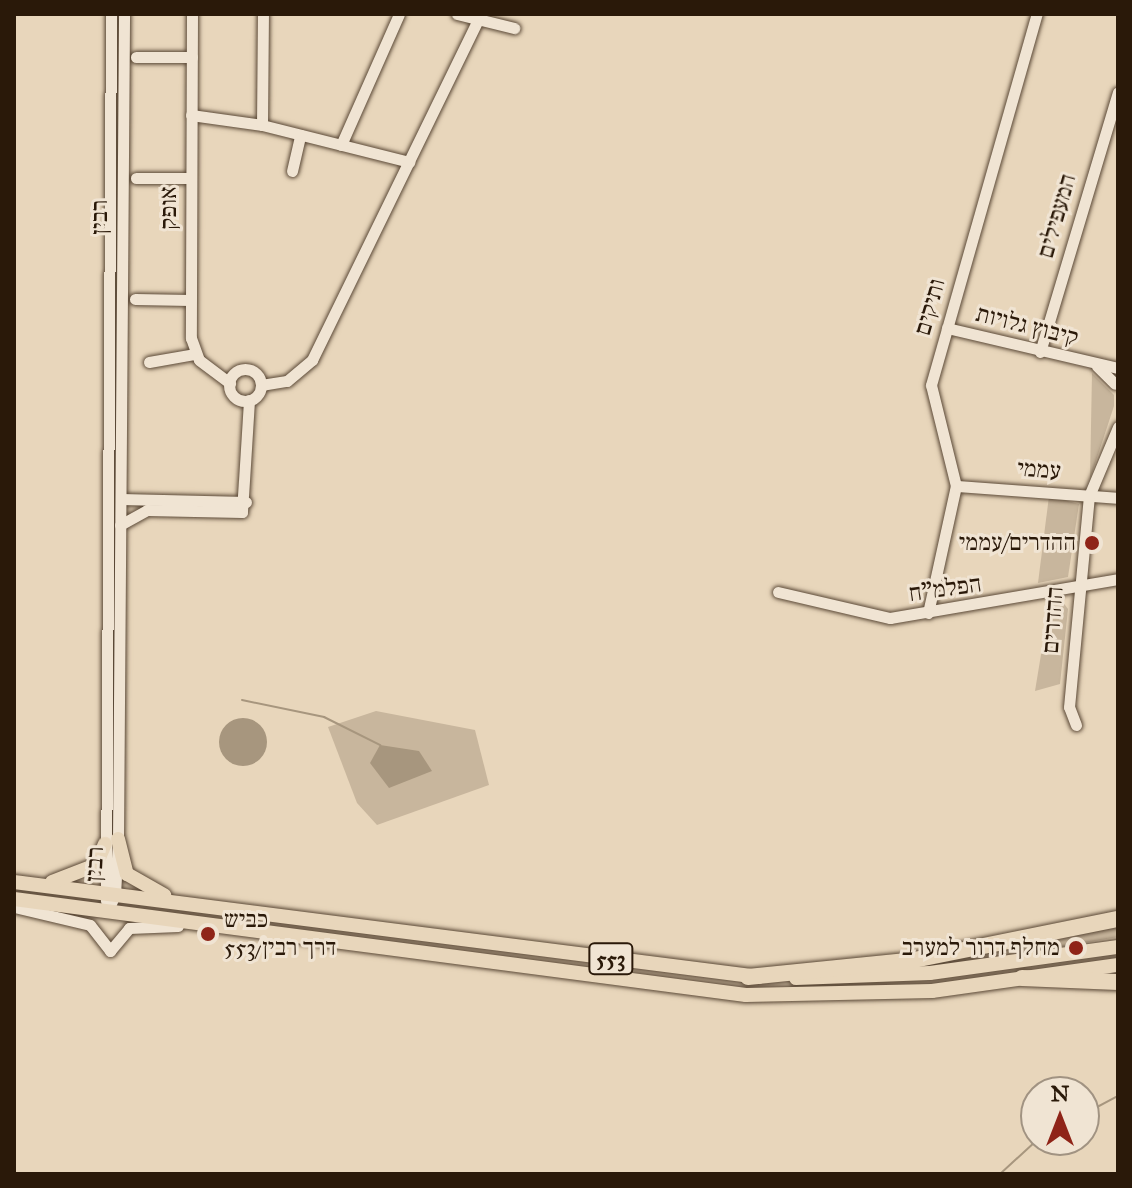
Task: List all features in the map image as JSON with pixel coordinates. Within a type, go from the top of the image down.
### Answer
[{"type":"highway","points":[[748,977],[914,960],[1118,919]]},
{"type":"highway","points":[[1022,978],[1118,982]]},
{"type":"main road","points":[[37,884],[80,875],[101,860],[112,842]]},
{"type":"main road","points":[[112,842],[132,879],[186,903]]},
{"type":"main road","name":"553","points":[[14,882],[748,977],[894,976],[1118,947]]},
{"type":"main road","name":"553","points":[[14,899],[216,928],[746,995],[895,994],[1118,965]]},
{"type":"street","name":"רבין","points":[[111,14],[112,842]]},
{"type":"street","name":"רבין","points":[[107,912],[112,842],[121,499],[124,14]]},
{"type":"street","name":"אופק","points":[[192,14],[190,300],[195,354]]},
{"type":"street","points":[[262,125],[263,14]]},
{"type":"street","points":[[341,145],[399,14]]},
{"type":"street","points":[[457,14],[480,17],[514,28]]},
{"type":"street","name":"ותיקים","points":[[928,613],[956,486],[930,396],[1037,14]]},
{"type":"street","points":[[244,400],[261,385],[287,381],[312,360],[480,17]]},
{"type":"street","points":[[136,57],[192,57]]},
{"type":"street","name":"המעפילים","points":[[1040,352],[1118,92]]},
{"type":"street","points":[[191,115],[262,125],[409,162]]},
{"type":"street","points":[[292,171],[300,135]]},
{"type":"street","points":[[136,178],[191,178]]},
{"type":"street","points":[[135,299],[190,300]]},
{"type":"street","name":"קיבוץ גלויות","points":[[947,328],[1097,366],[1117,382]]},
{"type":"street","points":[[149,362],[195,354],[230,383],[244,400],[242,505]]},
{"type":"street","points":[[230,383],[245,369],[261,385]]},
{"type":"street","name":"ההדרים","points":[[1076,725],[1069,707],[1077,590],[1089,496],[1118,427]]},
{"type":"street","name":"עממי","points":[[956,486],[1118,498]]},
{"type":"street","points":[[121,499],[242,505]]},
{"type":"street","points":[[120,525],[147,510],[242,505]]},
{"type":"street","name":"הפלמ\"ח","points":[[778,592],[869,617],[928,613],[1077,590],[1118,579]]},
{"type":"street","points":[[14,907],[90,925],[110,951],[129,928],[216,928]]},
{"type":"shaded area","points":[[1092,373],[1114,395],[1114,406],[1090,479]]},
{"type":"shaded area","points":[[1049,496],[1079,504],[1068,577],[1038,583]]},
{"type":"shaded area","points":[[1059,597],[1068,609],[1060,684],[1035,691],[1050,600]]},
{"type":"shaded area","points":[[376,711],[475,730],[489,785],[377,825],[357,803],[328,727]]},
{"type":"shaded area","points":[[243,718],[260,725],[267,742],[260,759],[243,766],[226,759],[219,742],[226,725]]},
{"type":"shaded area","points":[[380,745],[419,751],[432,771],[389,788],[370,763]]},
{"type":"shaded area","points":[[1118,926],[1118,937],[950,966],[950,958]]},
{"type":"waterway","points":[[242,700],[324,717],[380,745]]},
{"type":"waterway","points":[[1100,1106],[1118,1096]]},
{"type":"waterway","points":[[1000,1174],[1020,1156]]},
{"type":"place","name":"ההדרים/עממי","points":[[1092,543]]},
{"type":"place","name":"כביש 553/דרך רבין","points":[[208,934]]},
{"type":"place","name":"מחלף דרור למערב","points":[[1076,948]]}]
